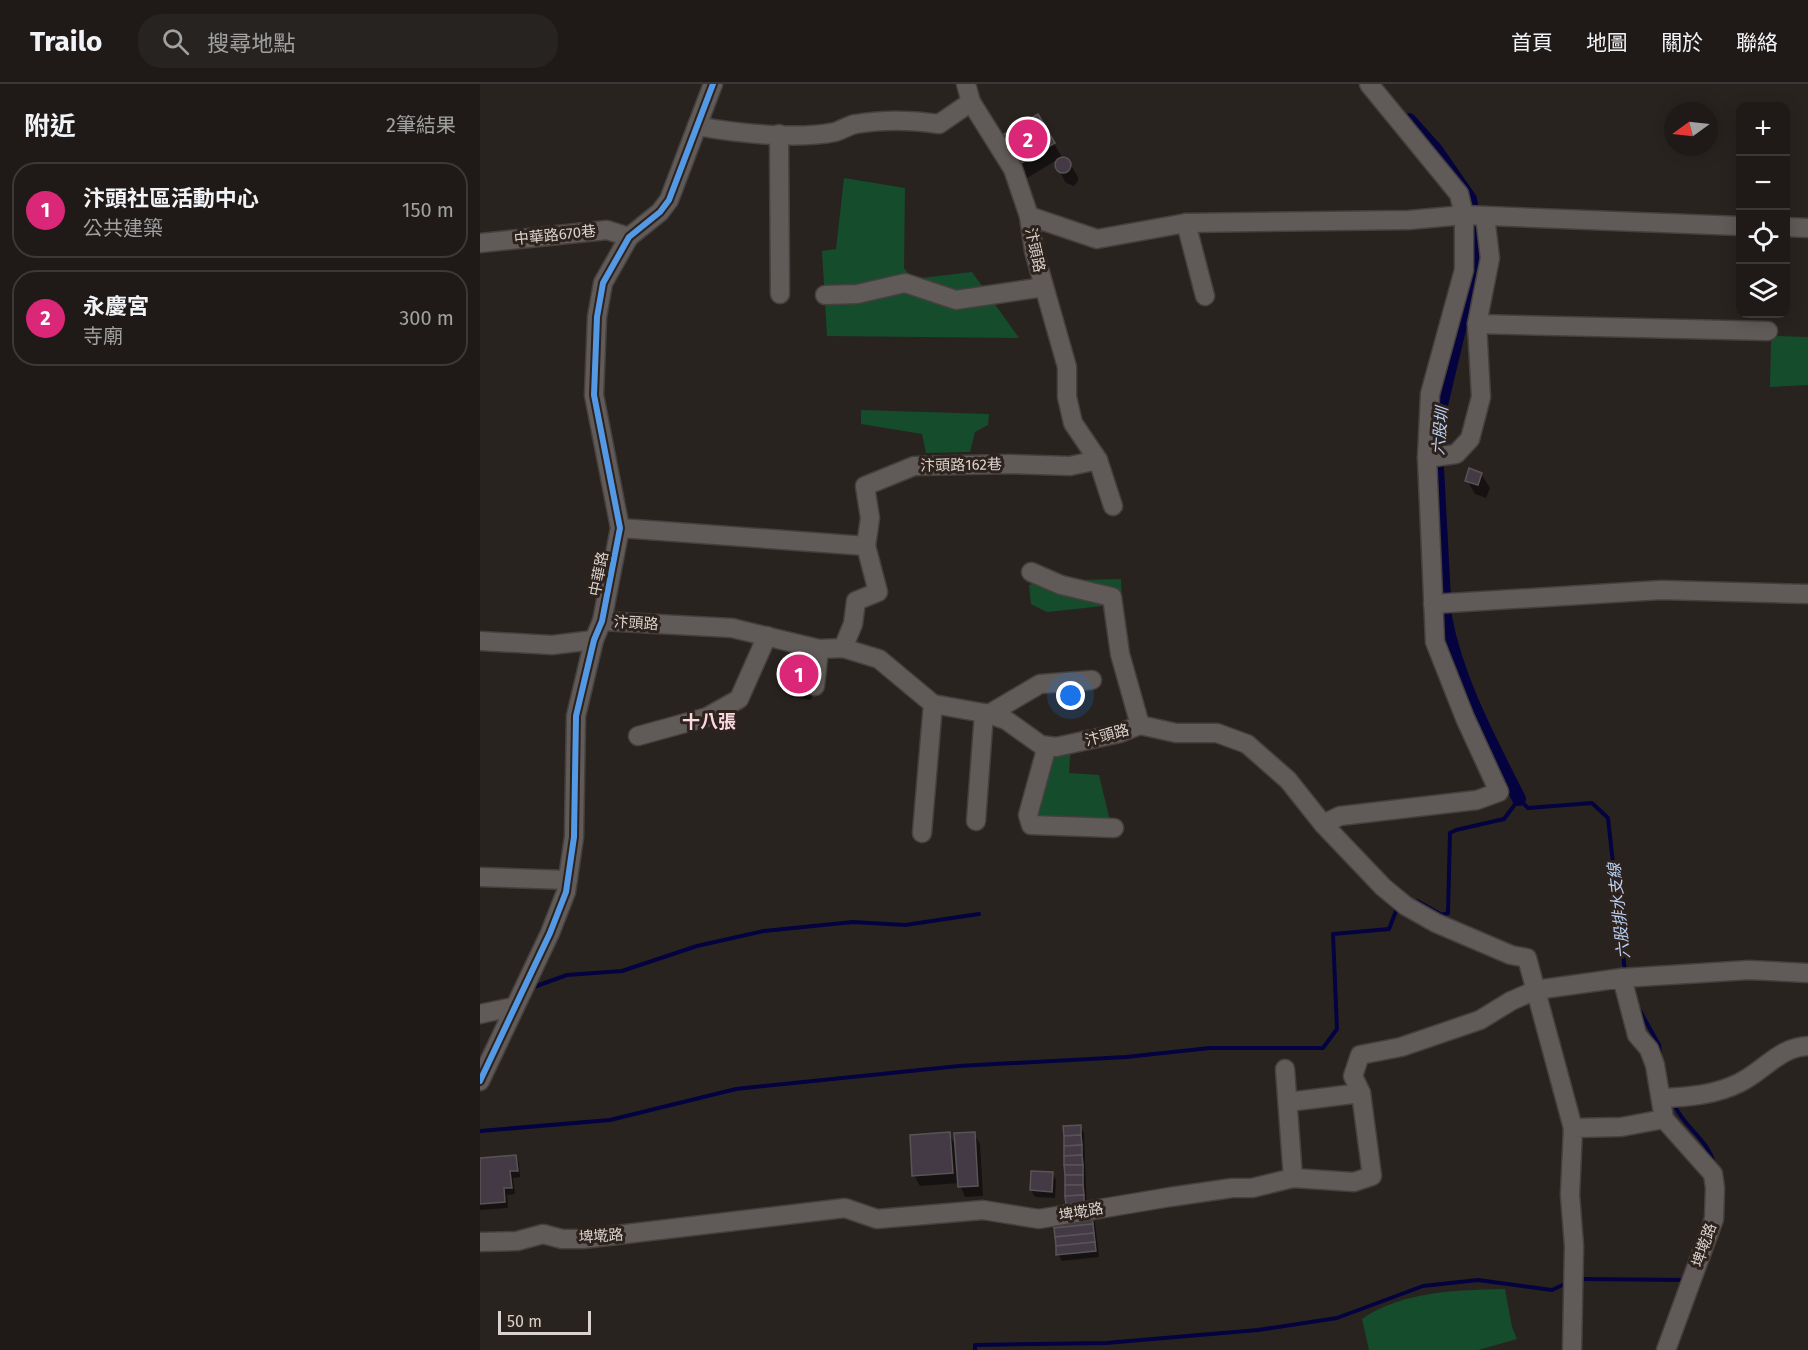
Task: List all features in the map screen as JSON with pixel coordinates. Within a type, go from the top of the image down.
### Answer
[{"type":"street","name":"中華路","points":[[480,1081],[513,1007],[550,933],[568,880],[574,837],[576,716],[594,640],[602,621],[620,528],[594,395],[597,317],[603,283],[629,237],[660,212],[669,200],[713,84]]},
{"type":"street","points":[[1323,824],[1340,816],[1477,800],[1499,792],[1465,718],[1435,642],[1442,603],[1430,458],[1430,394],[1464,270],[1464,215],[1459,194],[1369,84]]},
{"type":"street","name":"汴頭路","points":[[697,126],[734,133],[779,134],[835,132],[855,124],[909,120],[939,124],[968,93],[1013,169],[1029,216],[1044,287],[1067,367],[1067,397],[1073,423],[1098,460],[1113,506]]},
{"type":"street","points":[[779,134],[780,294]]},
{"type":"street","points":[[1029,216],[1097,239],[1186,223],[1409,220],[1464,215],[1736,225]]},
{"type":"street","points":[[1430,458],[1456,454],[1470,439],[1481,397],[1477,324],[1490,258],[1485,216]]},
{"type":"street","points":[[1186,223],[1205,296]]},
{"type":"street","points":[[1790,227],[1808,228]]},
{"type":"street","name":"中華路670巷","points":[[480,243],[607,230],[629,237]]},
{"type":"street","points":[[825,295],[857,294],[905,283],[956,300],[1044,287]]},
{"type":"street","points":[[1477,324],[1768,332]]},
{"type":"street","name":"汴頭路162巷","points":[[843,648],[853,624],[856,601],[878,592],[866,546],[870,518],[865,486],[914,466],[1011,464],[1070,466],[1098,460]]},
{"type":"street","points":[[620,528],[866,546]]},
{"type":"street","points":[[1031,572],[1061,585],[1112,597],[1120,654],[1140,725]]},
{"type":"street","points":[[1442,603],[1661,590],[1808,594]]},
{"type":"street","name":"汴頭路","points":[[602,621],[732,628],[819,649],[843,648],[879,659],[933,704],[1006,720],[1028,737],[1047,746],[1056,747],[1103,737],[1140,725],[1176,734],[1218,733],[1247,744],[1287,780],[1323,824],[1402,902],[1436,923],[1511,956],[1527,958],[1536,990]]},
{"type":"street","points":[[638,736],[706,717],[739,699],[768,636]]},
{"type":"street","points":[[480,641],[552,645],[594,640]]},
{"type":"street","points":[[815,686],[819,649]]},
{"type":"street","points":[[976,822],[987,714],[1040,684],[1092,680]]},
{"type":"street","points":[[922,833],[933,704]]},
{"type":"street","points":[[1047,746],[1028,815],[1031,825],[1114,828]]},
{"type":"street","points":[[480,877],[568,880]]},
{"type":"street","name":"埤墘路","points":[[480,1242],[517,1240],[543,1234],[562,1239],[583,1239],[845,1208],[877,1219],[982,1210],[1039,1219],[1170,1197],[1252,1188],[1293,1178],[1354,1182],[1372,1176],[1361,1093],[1353,1076],[1360,1055],[1401,1047],[1480,1020],[1536,990],[1622,978],[1749,970],[1808,973]]},
{"type":"street","points":[[1573,1128],[1621,1127],[1664,1119],[1655,1065],[1649,1049],[1637,1035],[1622,978]]},
{"type":"street","points":[[1536,990],[1573,1128],[1570,1195],[1574,1246],[1572,1350]]},
{"type":"street","points":[[480,1014],[513,1007]]},
{"type":"street","points":[[1661,1098],[1695,1096],[1729,1087],[1740,1083],[1791,1047],[1808,1046]]},
{"type":"street","points":[[1285,1070],[1293,1178]]},
{"type":"street","points":[[1288,1102],[1361,1093]]},
{"type":"street","name":"埤墘路","points":[[1664,1119],[1713,1174],[1715,1188],[1714,1219],[1666,1350]]},
{"type":"green space","points":[[844,178],[905,188],[904,268],[913,279],[972,272],[1019,338],[827,336],[822,251],[836,249]]},
{"type":"green space","points":[[1776,336],[1808,337],[1808,385],[1770,387],[1771,342]]},
{"type":"green space","points":[[861,410],[989,414],[988,425],[975,432],[970,452],[926,453],[922,434],[861,424]]},
{"type":"green space","points":[[1055,575],[1076,580],[1121,579],[1122,604],[1047,612],[1031,604],[1029,585]]},
{"type":"green space","points":[[1071,741],[1069,773],[1099,775],[1110,821],[1042,822],[1030,808],[1043,744]]},
{"type":"green space","points":[[1505,1289],[1512,1327],[1517,1339],[1478,1350],[1369,1350],[1362,1319],[1378,1310],[1412,1297],[1468,1290]]},
{"type":"building","points":[[1038,114],[1055,143],[1018,165],[1001,136]]},
{"type":"building","points":[[1060,157],[1066,157],[1071,165],[1069,171],[1060,173],[1055,168],[1055,162]]},
{"type":"building","points":[[1469,468],[1482,473],[1478,485],[1465,481]]},
{"type":"building","points":[[789,664],[812,668],[808,694],[786,691]]},
{"type":"building","points":[[1081,1125],[1081,1135],[1064,1136],[1063,1126]]},
{"type":"building","points":[[950,1132],[953,1173],[912,1176],[910,1135]]},
{"type":"building","points":[[975,1132],[978,1186],[958,1187],[954,1133]]},
{"type":"building","points":[[1081,1135],[1082,1145],[1064,1146],[1064,1136]]},
{"type":"building","points":[[1082,1145],[1082,1155],[1064,1156],[1064,1146]]},
{"type":"building","points":[[516,1155],[518,1171],[510,1171],[512,1188],[504,1188],[505,1202],[480,1204],[480,1158]]},
{"type":"building","points":[[1082,1155],[1083,1165],[1064,1165],[1064,1156]]},
{"type":"building","points":[[1064,1165],[1083,1165],[1083,1175],[1065,1175]]},
{"type":"building","points":[[1031,1171],[1053,1172],[1052,1192],[1030,1190]]},
{"type":"building","points":[[1065,1175],[1083,1175],[1083,1185],[1065,1185]]},
{"type":"building","points":[[1065,1185],[1083,1185],[1084,1195],[1065,1196]]},
{"type":"building","points":[[1084,1195],[1084,1205],[1066,1205],[1065,1196]]},
{"type":"building","points":[[1092,1215],[1093,1224],[1054,1228],[1053,1219]]},
{"type":"building","points":[[1093,1224],[1094,1233],[1055,1237],[1054,1228]]},
{"type":"building","points":[[1094,1233],[1095,1242],[1056,1246],[1055,1237]]},
{"type":"building","points":[[1095,1242],[1096,1251],[1056,1255],[1056,1246]]},
{"type":"waterway","name":"六股圳","points":[[1409,120],[1436,150],[1470,199],[1477,236],[1477,254],[1439,413],[1437,468],[1445,617],[1450,641],[1466,687],[1519,799]]},
{"type":"waterway","name":"六股排水支線","points":[[1412,901],[1417,901],[1442,915],[1448,913],[1450,833],[1504,819],[1519,799],[1528,808],[1592,803],[1608,818],[1625,972]]},
{"type":"waterway","points":[[480,1131],[610,1120],[736,1089],[959,1066],[1126,1057],[1210,1048],[1323,1048],[1337,1029],[1333,934],[1389,929],[1398,906]]},
{"type":"waterway","points":[[531,988],[567,975],[622,971],[697,946],[764,931],[853,922],[905,925],[979,914]]},
{"type":"waterway","name":"六股排水支線","points":[[1639,1009],[1659,1045],[1660,1056]]},
{"type":"waterway","name":"六股排水支線","points":[[1675,1106],[1707,1147],[1714,1164]]},
{"type":"waterway","points":[[1579,1279],[1685,1280]]},
{"type":"waterway","points":[[975,1350],[975,1345],[1106,1343],[1258,1330],[1337,1318],[1423,1286],[1478,1280],[1552,1290],[1569,1282]]},
{"type":"cycle path","points":[[480,1081],[550,933],[566,892],[574,837],[576,716],[594,640],[602,621],[620,528],[594,395],[597,317],[603,283],[629,237],[660,212],[669,200],[713,84]]},
{"type":"place","name":"永慶宮","points":[[1028,139]]},
{"type":"place","name":"汴頭社區活動中心","points":[[799,674]]},
{"type":"district","name":"十八張","points":[[709,722]]}]
